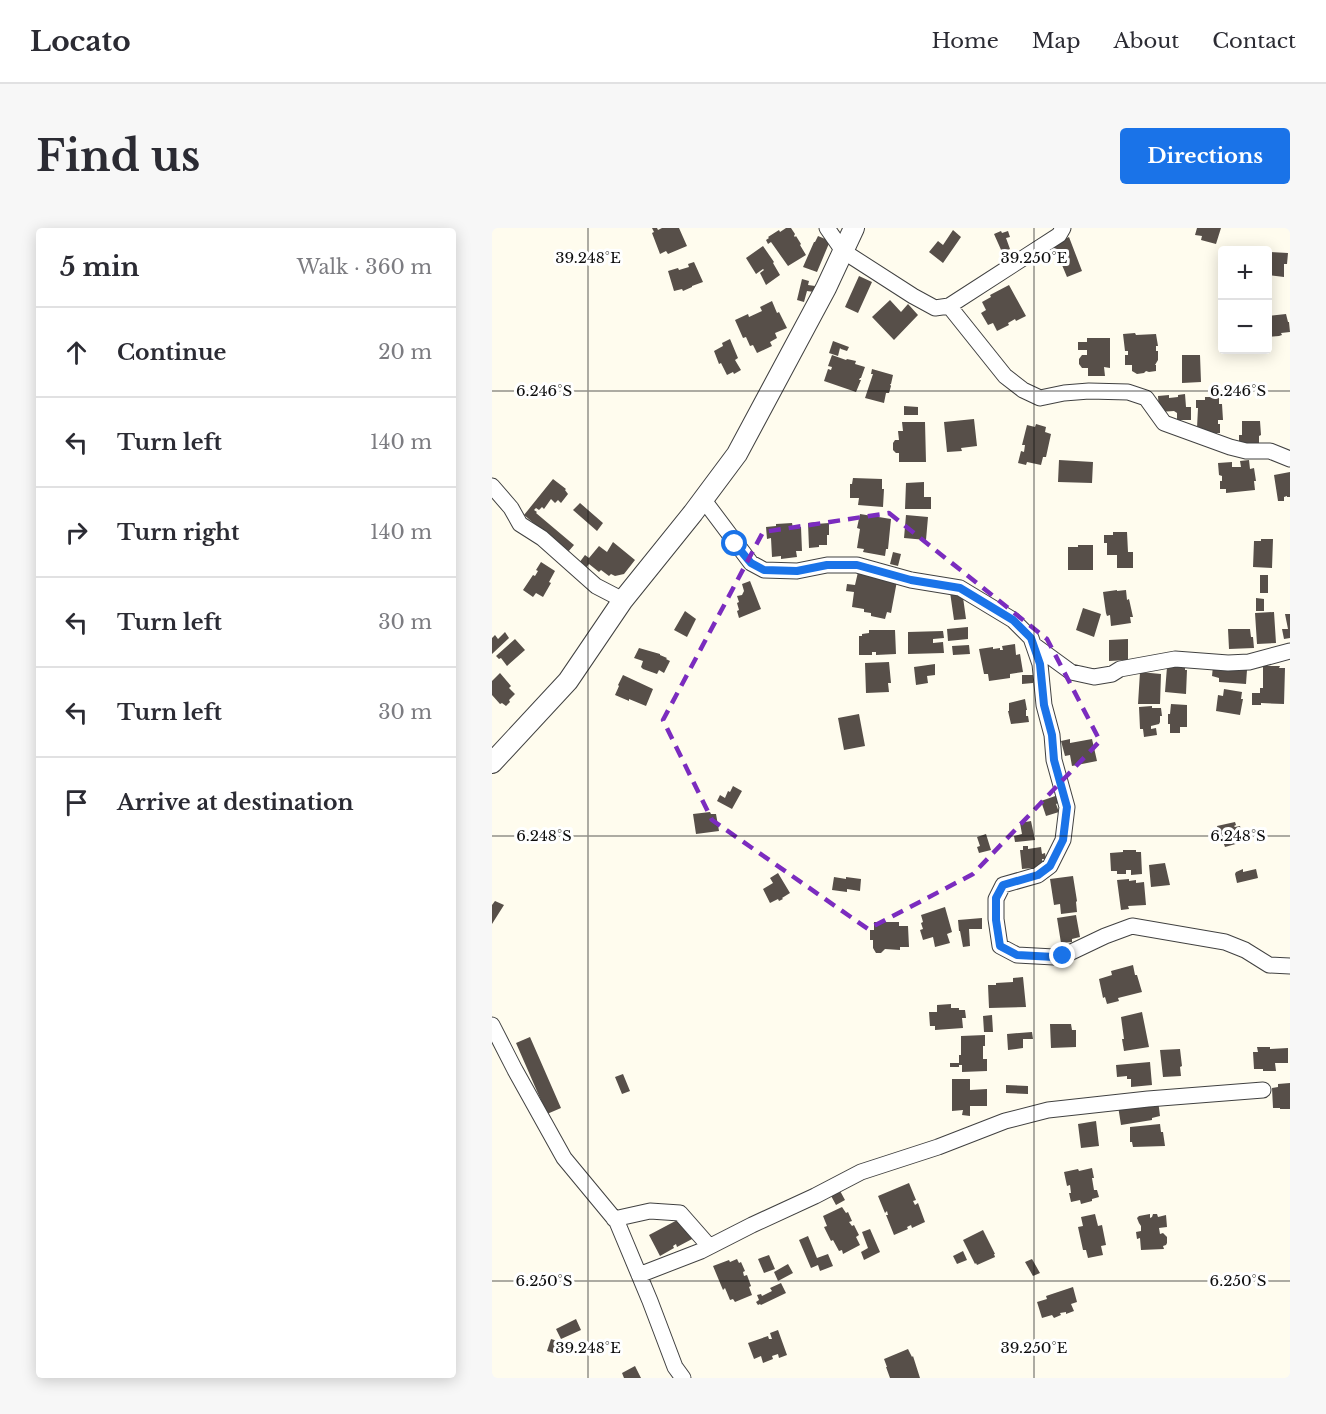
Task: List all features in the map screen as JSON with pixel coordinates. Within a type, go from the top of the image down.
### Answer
[{"type":"street","points":[[828,228],[843,251],[935,308],[949,306],[1059,235],[1063,228]]},
{"type":"street","points":[[492,764],[568,681],[622,600],[693,513],[737,454],[826,288],[854,228]]},
{"type":"street","points":[[949,306],[1005,375],[1023,390],[1040,398],[1089,391],[1128,392],[1146,398],[1164,423],[1230,447],[1270,451],[1290,459]]},
{"type":"street","points":[[492,486],[511,508],[520,524],[542,538],[596,586],[622,600]]},
{"type":"street","points":[[703,499],[751,563],[764,570],[797,571],[827,565],[857,565],[911,580],[960,588],[1013,620],[1031,638],[1040,664],[1044,705],[1052,735],[1054,760],[1067,807],[1063,840],[1050,866],[1038,875],[1003,885],[996,898],[996,920],[1000,946],[1017,955],[1063,956],[1132,926],[1225,942],[1245,950],[1269,965],[1290,966]]},
{"type":"street","points":[[1034,645],[1071,672],[1094,677],[1112,674],[1120,669],[1175,660],[1249,662],[1290,651]]},
{"type":"street","points":[[492,1025],[564,1158],[614,1219],[675,1367],[683,1378]]},
{"type":"street","points":[[639,1275],[710,1246],[861,1172],[938,1147],[1005,1121],[1048,1110],[1263,1090]]},
{"type":"street","points":[[614,1219],[650,1210],[681,1213],[710,1246]]},
{"type":"highlighted area","points":[[889,513],[1047,639],[1100,741],[973,874],[868,929],[712,820],[663,720],[763,532]]},
{"type":"building","points":[[652,228],[658,230],[679,228],[687,246],[668,254],[666,251],[660,254]]},
{"type":"building","points":[[791,228],[806,255],[788,266],[771,242],[768,244],[766,240],[779,230],[780,232]]},
{"type":"building","points":[[1197,228],[1221,228],[1216,244],[1201,240],[1202,236],[1195,235]]},
{"type":"building","points":[[953,230],[961,237],[943,263],[929,252],[938,241],[943,245]]},
{"type":"building","points":[[1001,231],[1002,233],[1008,231],[1010,237],[1006,238],[1010,249],[1002,252],[994,234]]},
{"type":"building","points":[[818,236],[830,241],[817,272],[803,267]]},
{"type":"building","points":[[1069,237],[1082,271],[1067,277],[1053,245]]},
{"type":"building","points":[[763,246],[780,275],[766,285],[760,273],[764,270],[756,274],[746,258]]},
{"type":"building","points":[[1272,252],[1288,253],[1287,264],[1284,264],[1284,277],[1272,276]]},
{"type":"building","points":[[694,262],[703,282],[683,291],[682,289],[674,291],[668,271],[689,267],[688,264]]},
{"type":"building","points":[[859,276],[872,282],[858,313],[845,307]]},
{"type":"building","points":[[802,279],[809,281],[808,285],[815,286],[814,292],[807,291],[804,302],[797,300]]},
{"type":"building","points":[[1009,285],[1026,316],[1016,321],[1015,319],[997,331],[993,323],[988,325],[981,313],[986,310],[982,302]]},
{"type":"building","points":[[890,300],[901,312],[908,304],[918,315],[894,340],[872,317]]},
{"type":"building","points":[[772,301],[787,328],[775,333],[777,338],[770,342],[772,346],[757,353],[753,345],[750,346],[746,337],[743,338],[735,320],[762,311],[760,307]]},
{"type":"building","points":[[1286,314],[1290,332],[1272,337],[1272,316]]},
{"type":"building","points":[[1135,333],[1136,335],[1156,334],[1158,360],[1155,365],[1156,371],[1137,374],[1132,371],[1132,365],[1125,365],[1125,355],[1128,355],[1128,351],[1125,351],[1123,334]]},
{"type":"building","points":[[1087,338],[1110,338],[1110,368],[1104,367],[1105,376],[1088,376],[1088,368],[1082,368],[1079,364],[1082,355],[1087,355],[1087,350],[1078,350],[1078,342],[1087,342]]},
{"type":"building","points":[[730,339],[738,358],[735,360],[741,370],[727,375],[714,351]]},
{"type":"building","points":[[833,341],[849,347],[847,351],[840,348],[838,356],[829,353]]},
{"type":"building","points":[[832,355],[856,361],[855,364],[865,367],[856,392],[824,381],[828,369],[831,370],[832,367],[828,366]]},
{"type":"building","points":[[1182,355],[1200,355],[1201,382],[1182,383]]},
{"type":"building","points":[[872,369],[893,375],[884,403],[865,398],[873,374],[871,374]]},
{"type":"building","points":[[1185,394],[1186,407],[1191,407],[1191,420],[1177,420],[1177,413],[1174,411],[1159,412],[1158,396],[1169,395],[1169,398]]},
{"type":"building","points":[[1205,397],[1219,397],[1219,404],[1222,404],[1223,420],[1218,420],[1220,433],[1199,433],[1196,400],[1205,400]]},
{"type":"building","points":[[904,406],[918,407],[918,415],[904,415]]},
{"type":"building","points":[[974,419],[977,446],[961,448],[962,451],[947,452],[944,422]]},
{"type":"building","points":[[1242,421],[1260,421],[1259,447],[1239,448]]},
{"type":"building","points":[[902,422],[925,422],[926,462],[899,462],[899,453],[893,450],[893,443],[899,440],[898,431],[903,431]]},
{"type":"building","points":[[1036,424],[1046,427],[1045,432],[1051,434],[1046,457],[1043,457],[1041,465],[1018,463],[1021,451],[1024,452],[1025,445],[1022,445],[1027,425],[1035,427]]},
{"type":"building","points":[[1059,460],[1093,462],[1092,483],[1058,482]]},
{"type":"building","points":[[1249,460],[1250,469],[1254,468],[1255,490],[1226,493],[1226,489],[1220,489],[1222,476],[1219,475],[1218,463],[1232,462],[1232,467],[1241,467],[1240,461]]},
{"type":"building","points":[[1290,472],[1290,497],[1284,497],[1284,501],[1278,501],[1274,475]]},
{"type":"building","points":[[853,478],[882,479],[883,507],[858,505],[859,498],[850,498],[850,484]]},
{"type":"building","points":[[553,479],[566,489],[568,494],[561,503],[558,500],[555,503],[551,499],[544,509],[542,507],[534,510],[574,545],[568,552],[524,515]]},
{"type":"building","points":[[924,482],[924,497],[931,497],[931,509],[905,509],[906,483]]},
{"type":"building","points":[[580,503],[603,523],[597,531],[573,510]]},
{"type":"building","points":[[860,514],[891,519],[888,549],[886,549],[885,556],[863,552],[864,549],[857,548]]},
{"type":"building","points":[[906,515],[928,517],[926,540],[904,538]]},
{"type":"building","points":[[816,522],[816,524],[829,523],[827,545],[809,548],[808,523]]},
{"type":"building","points":[[792,523],[793,528],[801,527],[802,551],[796,551],[797,557],[781,559],[781,556],[772,557],[771,538],[767,539],[766,527]]},
{"type":"building","points":[[1113,532],[1127,532],[1128,552],[1133,552],[1133,568],[1117,568],[1117,555],[1107,555],[1104,535],[1113,535]]},
{"type":"building","points":[[1261,539],[1273,539],[1272,568],[1253,567],[1254,541],[1261,541]]},
{"type":"building","points":[[613,542],[635,560],[624,574],[609,576],[589,564],[586,568],[579,563],[585,555],[589,558],[599,546],[607,552]]},
{"type":"building","points":[[1078,545],[1093,545],[1093,570],[1068,570],[1068,547],[1078,547]]},
{"type":"building","points":[[893,552],[901,554],[898,566],[890,564]]},
{"type":"building","points":[[541,562],[555,571],[543,597],[536,593],[533,597],[523,590],[533,575],[535,576]]},
{"type":"building","points":[[858,572],[897,581],[891,613],[887,612],[885,619],[871,616],[871,613],[864,612],[864,609],[852,607],[854,592],[846,591],[847,584],[855,585]]},
{"type":"building","points":[[1260,575],[1268,575],[1268,593],[1260,593]]},
{"type":"building","points":[[750,581],[761,609],[739,618],[737,596],[742,595],[744,591],[742,584]]},
{"type":"building","points":[[962,590],[966,619],[954,620],[950,592]]},
{"type":"building","points":[[1126,590],[1133,617],[1130,617],[1131,623],[1111,626],[1110,615],[1107,616],[1106,613],[1103,592]]},
{"type":"building","points":[[1256,598],[1264,599],[1264,611],[1256,611]]},
{"type":"building","points":[[1083,608],[1101,614],[1094,637],[1076,630]]},
{"type":"building","points":[[685,611],[696,619],[687,637],[674,630]]},
{"type":"building","points":[[1274,612],[1276,643],[1257,644],[1255,613]]},
{"type":"building","points":[[1285,614],[1290,614],[1290,638],[1284,639],[1282,629],[1288,629]]},
{"type":"building","points":[[968,627],[968,639],[948,641],[947,629]]},
{"type":"building","points":[[1228,629],[1250,629],[1254,648],[1229,649]]},
{"type":"building","points":[[869,630],[895,630],[896,654],[876,655],[876,652],[872,652],[872,655],[859,655],[859,636],[869,633]]},
{"type":"building","points":[[943,631],[944,638],[933,639],[933,643],[943,642],[944,653],[908,654],[908,632]]},
{"type":"building","points":[[505,632],[509,638],[492,654],[492,638],[495,635],[498,639]]},
{"type":"building","points":[[515,639],[525,650],[507,666],[501,658],[496,656]]},
{"type":"building","points":[[1128,639],[1128,660],[1109,661],[1109,640]]},
{"type":"building","points":[[1015,644],[1016,655],[1020,654],[1023,672],[1010,674],[1010,678],[989,681],[988,674],[984,674],[979,649],[993,647],[993,649],[1003,650],[1002,646]]},
{"type":"building","points":[[969,645],[970,654],[953,655],[952,646]]},
{"type":"building","points":[[639,648],[660,654],[670,661],[664,673],[659,670],[657,674],[641,667],[643,661],[634,658]]},
{"type":"building","points":[[889,662],[891,683],[888,683],[889,692],[866,693],[865,663]]},
{"type":"building","points":[[935,664],[935,675],[927,676],[928,683],[916,685],[914,667]]},
{"type":"building","points":[[1213,666],[1247,670],[1246,684],[1219,682],[1219,678],[1212,676]]},
{"type":"building","points":[[1263,666],[1285,668],[1284,704],[1252,705],[1252,693],[1260,693],[1260,688],[1263,688]]},
{"type":"building","points":[[1167,667],[1185,667],[1187,670],[1186,694],[1165,692]]},
{"type":"building","points":[[1140,672],[1161,674],[1160,704],[1138,704]]},
{"type":"building","points":[[500,673],[515,694],[506,706],[500,704],[492,695],[492,681]]},
{"type":"building","points":[[623,675],[653,689],[646,706],[615,695]]},
{"type":"building","points":[[1022,675],[1034,675],[1033,683],[1022,684]]},
{"type":"building","points":[[1224,689],[1242,692],[1240,715],[1216,711],[1218,695],[1223,696]]},
{"type":"building","points":[[1025,699],[1026,716],[1029,722],[1011,724],[1009,703]]},
{"type":"building","points":[[1171,704],[1187,705],[1187,727],[1180,727],[1180,733],[1170,733],[1168,714],[1170,714]]},
{"type":"building","points":[[1152,706],[1152,708],[1161,708],[1162,716],[1160,716],[1159,724],[1151,726],[1151,729],[1156,728],[1157,735],[1144,737],[1143,729],[1140,729],[1139,707]]},
{"type":"building","points":[[859,714],[865,746],[844,750],[838,718]]},
{"type":"building","points":[[1070,739],[1070,743],[1092,739],[1097,761],[1072,766],[1070,755],[1065,756],[1061,741]]},
{"type":"building","points":[[733,786],[742,791],[732,809],[717,801],[720,795],[725,798]]},
{"type":"building","points":[[1061,794],[1063,801],[1056,804],[1059,812],[1046,816],[1041,801]]},
{"type":"building","points":[[710,812],[716,814],[719,831],[696,834],[693,814]]},
{"type":"building","points":[[1031,821],[1035,840],[1015,842],[1014,836],[1022,834],[1020,823]]},
{"type":"building","points":[[1235,822],[1234,826],[1240,826],[1244,839],[1225,847],[1217,826]]},
{"type":"building","points":[[986,834],[991,850],[979,853],[977,847],[980,846],[977,837]]},
{"type":"building","points":[[1023,846],[1028,846],[1028,849],[1041,847],[1042,854],[1045,853],[1048,859],[1044,864],[1044,859],[1042,859],[1044,867],[1022,869],[1020,850],[1023,850]]},
{"type":"building","points":[[1123,850],[1141,852],[1142,874],[1131,875],[1131,870],[1126,870],[1126,874],[1111,871],[1110,853],[1123,852]]},
{"type":"building","points":[[1165,863],[1170,885],[1151,887],[1149,865]]},
{"type":"building","points":[[1243,869],[1243,872],[1256,869],[1258,878],[1237,883],[1235,874]]},
{"type":"building","points":[[778,873],[790,893],[779,901],[778,899],[770,903],[763,889],[773,883],[770,878]]},
{"type":"building","points":[[1073,876],[1077,912],[1061,914],[1060,904],[1054,905],[1050,879]]},
{"type":"building","points":[[834,877],[861,879],[860,891],[832,890]]},
{"type":"building","points":[[1129,879],[1129,881],[1136,880],[1136,883],[1144,882],[1146,905],[1128,906],[1129,909],[1121,910],[1117,880]]},
{"type":"building","points":[[495,901],[504,905],[492,924],[492,905]]},
{"type":"building","points":[[945,907],[952,932],[947,934],[950,943],[935,947],[933,937],[923,940],[920,930],[923,929],[921,915]]},
{"type":"building","points":[[1076,915],[1080,937],[1072,939],[1072,942],[1061,943],[1057,918]]},
{"type":"building","points":[[982,918],[982,929],[969,929],[970,946],[963,947],[958,920]]},
{"type":"building","points":[[874,922],[899,922],[899,926],[908,926],[909,947],[900,947],[900,950],[885,949],[881,953],[876,953],[873,940],[870,940],[870,930],[874,930]]},
{"type":"building","points":[[1133,965],[1142,992],[1118,998],[1119,1001],[1107,1004],[1105,997],[1103,998],[1099,979],[1112,975],[1111,971]]},
{"type":"building","points":[[1023,977],[1026,1007],[989,1008],[988,985],[1013,982],[1013,978]]},
{"type":"building","points":[[951,1004],[951,1008],[965,1010],[966,1018],[962,1018],[963,1028],[935,1030],[935,1026],[930,1026],[929,1012],[937,1012],[937,1005]]},
{"type":"building","points":[[1142,1012],[1149,1047],[1124,1051],[1121,1017]]},
{"type":"building","points":[[992,1015],[993,1032],[984,1032],[983,1016]]},
{"type":"building","points":[[1050,1024],[1071,1024],[1072,1030],[1076,1030],[1076,1047],[1051,1048]]},
{"type":"building","points":[[1032,1032],[1033,1039],[1023,1039],[1023,1048],[1008,1050],[1007,1034]]},
{"type":"building","points":[[985,1035],[983,1059],[987,1059],[987,1071],[962,1072],[962,1065],[950,1067],[950,1063],[959,1063],[961,1036]]},
{"type":"building","points":[[530,1037],[561,1108],[547,1114],[516,1043]]},
{"type":"building","points":[[1257,1047],[1288,1048],[1288,1063],[1275,1063],[1276,1071],[1254,1069],[1253,1052],[1258,1052]]},
{"type":"building","points":[[1180,1049],[1181,1076],[1163,1077],[1160,1050]]},
{"type":"building","points":[[1150,1062],[1152,1085],[1131,1087],[1131,1079],[1127,1079],[1127,1076],[1117,1077],[1116,1065]]},
{"type":"building","points":[[623,1074],[630,1091],[622,1094],[615,1077]]},
{"type":"building","points":[[952,1079],[970,1079],[970,1090],[987,1089],[987,1106],[970,1106],[970,1116],[962,1115],[963,1110],[952,1111]]},
{"type":"building","points":[[1290,1083],[1290,1109],[1273,1108],[1272,1088],[1278,1087],[1278,1084]]},
{"type":"building","points":[[1006,1085],[1028,1086],[1028,1094],[1006,1093]]},
{"type":"building","points":[[1158,1100],[1160,1116],[1152,1120],[1121,1125],[1118,1106]]},
{"type":"building","points":[[1096,1121],[1099,1146],[1081,1148],[1078,1124]]},
{"type":"building","points":[[1160,1124],[1165,1146],[1133,1147],[1130,1142],[1130,1127]]},
{"type":"building","points":[[1092,1168],[1094,1190],[1097,1190],[1099,1197],[1081,1204],[1080,1200],[1071,1202],[1070,1185],[1067,1186],[1064,1172]]},
{"type":"building","points":[[909,1183],[916,1200],[913,1201],[915,1205],[918,1203],[925,1222],[912,1228],[911,1225],[907,1227],[908,1229],[894,1235],[886,1215],[888,1215],[887,1211],[885,1213],[878,1196]]},
{"type":"building","points":[[839,1189],[845,1200],[836,1205],[830,1194]]},
{"type":"building","points":[[842,1207],[846,1213],[848,1212],[852,1221],[849,1222],[852,1226],[854,1225],[859,1235],[856,1237],[860,1245],[843,1254],[833,1240],[831,1241],[824,1227],[827,1226],[823,1216]]},
{"type":"building","points":[[1095,1214],[1098,1226],[1102,1225],[1106,1245],[1101,1246],[1103,1255],[1088,1258],[1086,1250],[1083,1250],[1078,1227],[1083,1226],[1081,1217]]},
{"type":"building","points":[[1150,1214],[1150,1218],[1153,1214],[1157,1214],[1158,1217],[1166,1215],[1167,1227],[1159,1228],[1160,1234],[1163,1233],[1167,1237],[1164,1249],[1141,1250],[1140,1238],[1137,1239],[1136,1232],[1141,1231],[1141,1226],[1137,1218]]},
{"type":"building","points":[[683,1217],[694,1238],[677,1247],[676,1244],[674,1248],[660,1256],[649,1235]]},
{"type":"building","points":[[870,1229],[880,1252],[864,1260],[861,1252],[868,1248],[862,1232]]},
{"type":"building","points":[[983,1230],[995,1257],[977,1265],[963,1240]]},
{"type":"building","points":[[808,1236],[817,1258],[828,1254],[833,1266],[820,1271],[818,1265],[811,1268],[799,1240]]},
{"type":"building","points":[[963,1251],[967,1260],[957,1264],[953,1256]]},
{"type":"building","points":[[769,1255],[775,1269],[764,1273],[758,1259]]},
{"type":"building","points":[[737,1259],[745,1271],[744,1276],[747,1275],[752,1295],[735,1302],[733,1299],[730,1300],[725,1288],[723,1290],[713,1266]]},
{"type":"building","points":[[1032,1259],[1040,1273],[1033,1276],[1025,1262]]},
{"type":"building","points":[[788,1264],[793,1273],[778,1281],[774,1272]]},
{"type":"building","points":[[781,1283],[786,1293],[758,1305],[757,1295],[762,1296],[772,1291],[770,1288]]},
{"type":"building","points":[[1073,1287],[1077,1302],[1071,1304],[1074,1311],[1066,1314],[1066,1312],[1060,1313],[1061,1315],[1054,1318],[1052,1315],[1042,1318],[1037,1302],[1047,1299],[1046,1296]]},
{"type":"building","points":[[576,1319],[581,1330],[561,1339],[556,1329]]},
{"type":"building","points":[[778,1330],[787,1355],[779,1358],[778,1354],[772,1356],[773,1359],[763,1363],[761,1356],[754,1359],[748,1343],[768,1336],[772,1339],[770,1333]]},
{"type":"building","points":[[551,1339],[561,1342],[557,1354],[547,1351]]},
{"type":"building","points":[[908,1349],[913,1356],[920,1378],[890,1378],[884,1359]]},
{"type":"building","points":[[635,1366],[641,1378],[624,1378],[622,1373]]},
{"type":"route","points":[[735,544],[751,563],[764,570],[797,571],[827,565],[857,565],[911,580],[960,588],[1013,620],[1031,638],[1040,664],[1044,705],[1052,735],[1054,760],[1067,807],[1063,840],[1050,866],[1038,875],[1003,885],[996,898],[996,920],[1000,946],[1017,955],[1063,956]]}]
